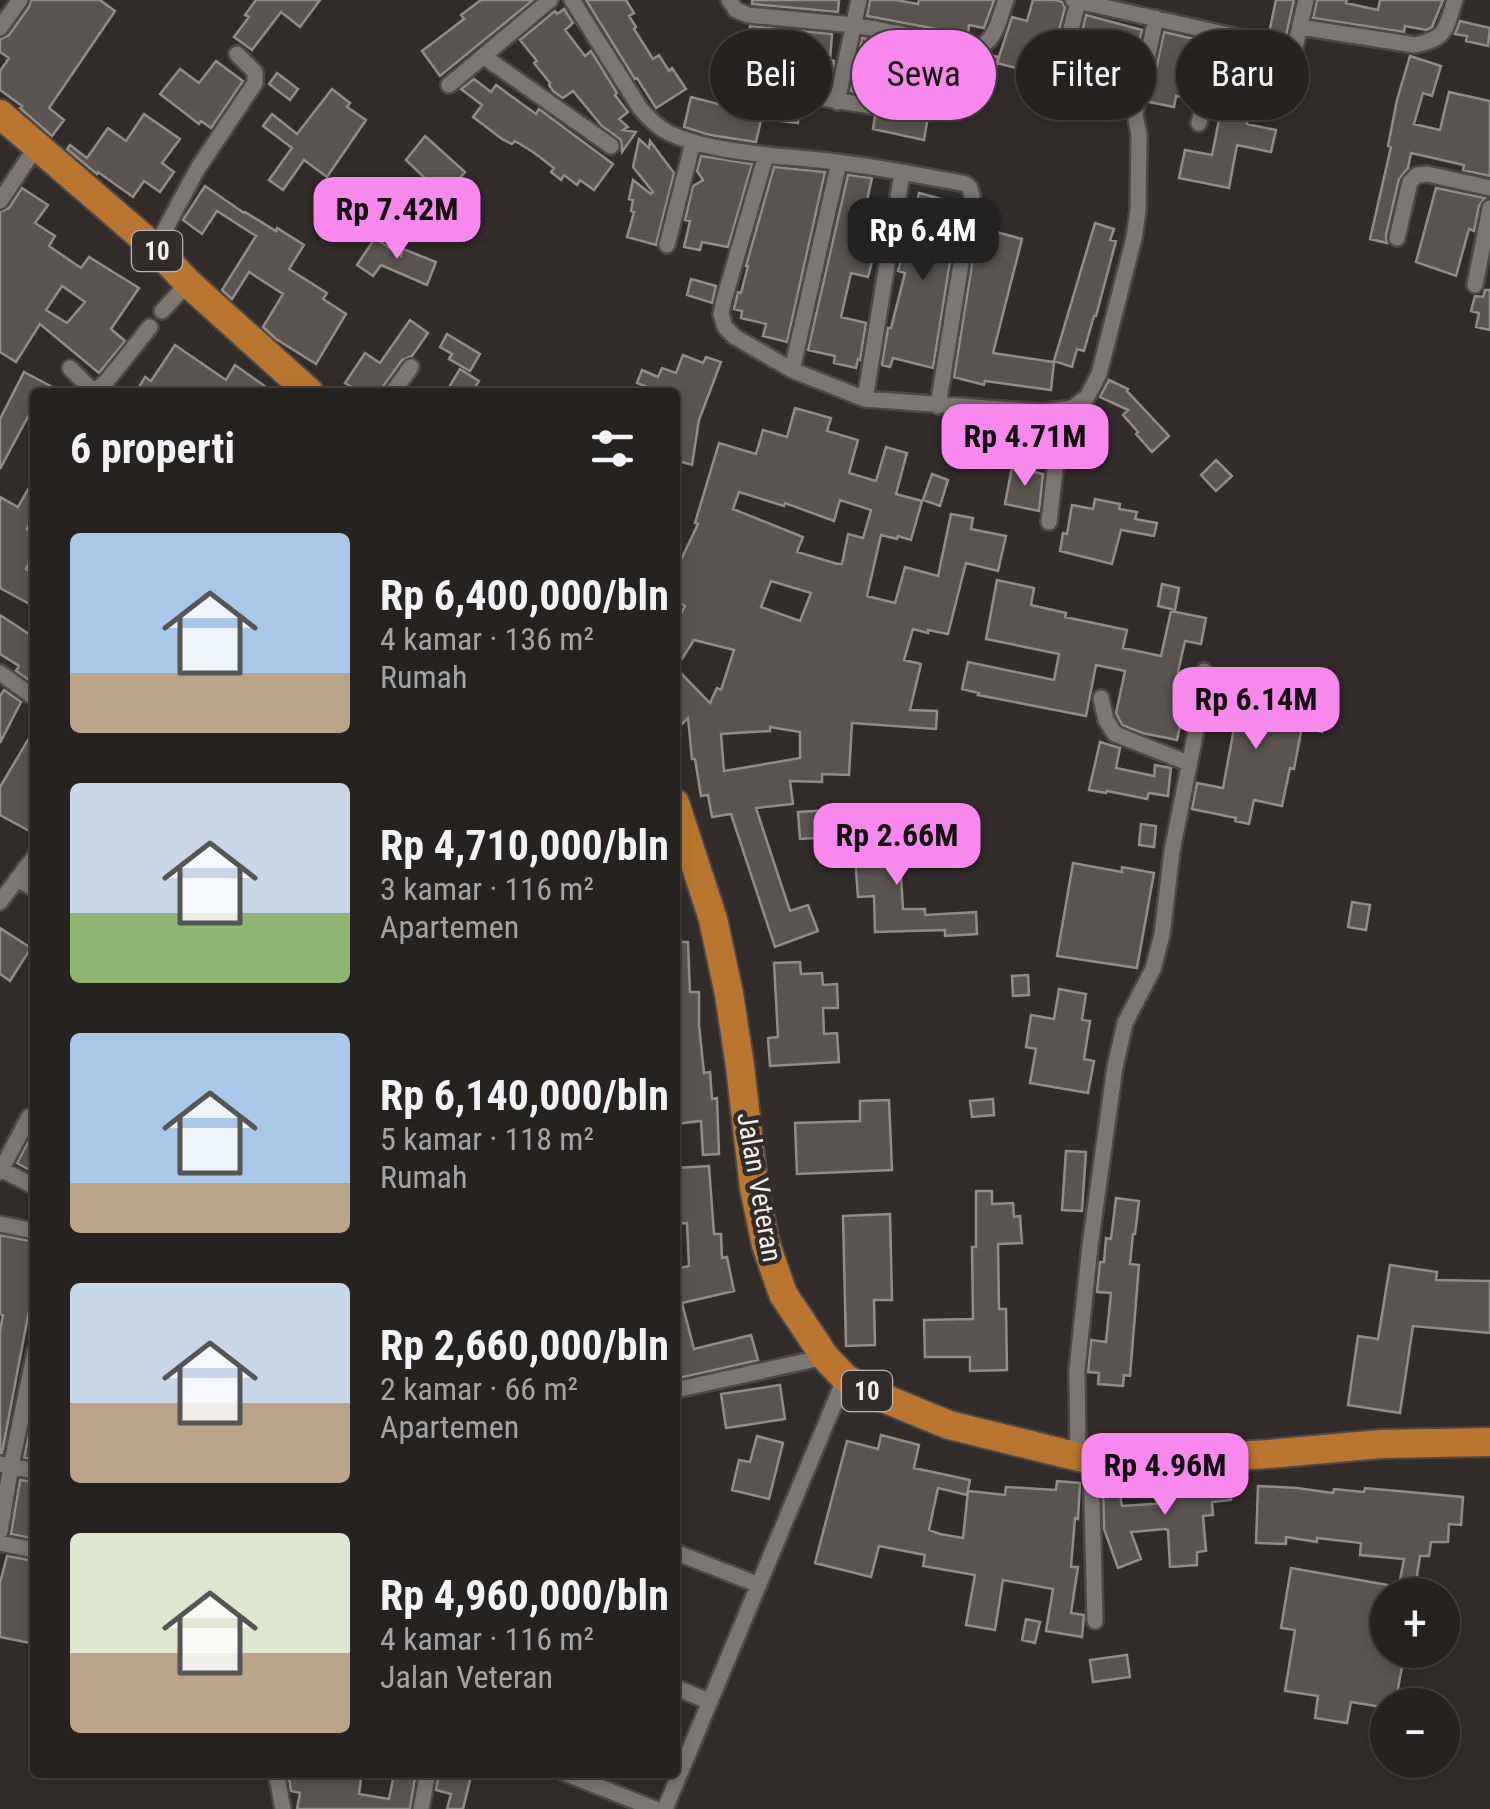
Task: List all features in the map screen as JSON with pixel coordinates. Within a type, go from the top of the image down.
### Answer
[{"type":"highway","name":"10","points":[[0,114],[155,248],[188,283],[305,388]]},
{"type":"highway","name":"Jalan Veteran","points":[[680,817],[713,919],[729,994],[754,1188],[766,1245],[783,1294],[835,1368],[871,1393],[949,1425],[1085,1459],[1189,1459],[1382,1444],[1490,1442]]},
{"type":"street","points":[[0,28],[20,0]]},
{"type":"street","points":[[449,85],[550,0]]},
{"type":"street","points":[[572,0],[640,108],[666,132],[693,142],[902,172],[970,188],[972,196],[938,406]]},
{"type":"street","points":[[730,0],[736,10],[748,15],[854,25],[976,48],[988,43],[1006,0]]},
{"type":"street","points":[[837,102],[859,0]]},
{"type":"street","points":[[1299,30],[1306,0]]},
{"type":"street","points":[[1300,27],[1415,45],[1442,35],[1455,0]]},
{"type":"street","points":[[1069,30],[1075,1],[1201,30]]},
{"type":"street","points":[[766,155],[721,314],[725,327],[735,337],[792,370],[865,400],[1043,412],[1072,408],[1088,397],[1099,374],[1134,238],[1140,184],[1135,114],[1156,18]]},
{"type":"street","points":[[155,248],[198,168],[255,83],[255,72],[237,54]]},
{"type":"street","points":[[483,56],[611,146]]},
{"type":"street","points":[[832,101],[852,104]]},
{"type":"street","points":[[667,245],[693,142]]},
{"type":"street","points":[[0,201],[36,147]]},
{"type":"street","points":[[792,370],[839,162]]},
{"type":"street","points":[[865,400],[902,172]]},
{"type":"street","points":[[1397,238],[1410,182],[1417,175],[1490,188]]},
{"type":"street","points":[[1475,285],[1490,208]]},
{"type":"street","points":[[162,312],[188,283]]},
{"type":"street","points":[[99,388],[150,327]]},
{"type":"street","points":[[396,388],[411,367]]},
{"type":"street","points":[[70,368],[90,388]]},
{"type":"street","points":[[1049,522],[1062,410]]},
{"type":"street","points":[[1095,1620],[1078,1370],[1090,1246],[1114,1067],[1125,1023],[1153,969],[1158,950],[1204,671]]},
{"type":"street","points":[[0,673],[30,694]]},
{"type":"street","points":[[1101,698],[1106,720],[1116,734],[1188,763]]},
{"type":"street","points":[[0,902],[30,862]]},
{"type":"street","points":[[17,879],[30,887]]},
{"type":"street","points":[[29,1117],[1,1170],[30,1185]]},
{"type":"street","points":[[0,1224],[30,1230]]},
{"type":"street","points":[[680,1389],[835,1368],[759,1585],[680,1773]]},
{"type":"street","points":[[0,1531],[5,1465],[30,1397]]},
{"type":"street","points":[[5,1465],[30,1470]]},
{"type":"street","points":[[0,1544],[30,1549]]},
{"type":"street","points":[[680,1554],[759,1585]]},
{"type":"street","points":[[680,1689],[710,1702]]},
{"type":"street","points":[[277,1778],[283,1809]]},
{"type":"street","points":[[421,1809],[427,1778]]},
{"type":"street","points":[[577,1778],[656,1809]]},
{"type":"street","points":[[665,1809],[678,1778]]},
{"type":"building","points":[[31,0],[100,0],[115,11],[49,108],[64,120],[52,136],[0,90],[0,71],[9,58],[0,52],[0,39],[9,35]]},
{"type":"building","points":[[256,0],[320,0],[300,27],[281,12],[252,50],[234,37]]},
{"type":"building","points":[[481,0],[533,0],[440,76],[422,51],[464,19],[461,15]]},
{"type":"building","points":[[586,0],[626,0],[634,13],[629,16],[634,29],[653,59],[659,55],[686,89],[656,108]]},
{"type":"building","points":[[752,0],[839,0],[838,12],[752,4]]},
{"type":"building","points":[[870,0],[918,4],[919,0],[994,0],[984,28],[969,25],[968,30],[941,30],[867,16]]},
{"type":"building","points":[[1033,0],[1062,2],[1065,8],[1059,30],[1016,30],[1016,68],[997,63],[996,67],[996,56],[1012,17],[1027,21]]},
{"type":"building","points":[[1276,0],[1294,0],[1287,30],[1270,30]]},
{"type":"building","points":[[1317,0],[1347,0],[1346,3],[1378,10],[1380,0],[1443,0],[1432,27],[1426,30],[1405,26],[1404,32],[1313,18]]},
{"type":"building","points":[[564,9],[573,23],[565,30],[585,56],[591,51],[628,112],[619,119],[628,127],[623,130],[636,132],[622,152],[621,140],[602,126],[573,91],[563,98],[553,91],[520,40],[555,11],[557,14]]},
{"type":"building","points":[[1086,15],[1142,30],[1083,30]]},
{"type":"building","points":[[1460,21],[1490,28],[1488,46],[1455,34]]},
{"type":"building","points":[[750,26],[791,30],[750,30]]},
{"type":"building","points":[[1164,32],[1176,35],[1174,107],[1156,103],[1156,69]]},
{"type":"building","points":[[1410,56],[1441,66],[1432,96],[1423,93],[1414,124],[1440,130],[1449,92],[1490,101],[1490,176],[1463,170],[1464,165],[1411,153],[1408,168],[1399,179],[1387,243],[1370,239],[1391,147],[1388,146],[1397,100]]},
{"type":"building","points":[[216,61],[243,81],[211,128],[201,121],[199,124],[160,94],[180,69],[199,83]]},
{"type":"building","points":[[277,73],[298,89],[290,100],[269,84]]},
{"type":"building","points":[[474,79],[491,92],[496,85],[536,114],[539,109],[613,164],[594,190],[580,180],[577,185],[564,175],[561,180],[551,172],[554,168],[533,152],[515,141],[512,144],[502,139],[473,117],[482,105],[461,89]]},
{"type":"building","points":[[332,89],[350,103],[347,107],[366,120],[327,177],[304,160],[283,190],[269,180],[292,148],[263,126],[272,114],[297,134]]},
{"type":"building","points":[[691,97],[710,102],[710,120],[761,120],[756,142],[684,127]]},
{"type":"building","points":[[144,114],[180,139],[162,163],[174,172],[160,192],[144,181],[133,197],[67,149],[70,145],[87,158],[108,128],[126,141]]},
{"type":"building","points":[[874,120],[927,120],[924,140],[873,129]]},
{"type":"building","points":[[1219,120],[1248,120],[1247,124],[1276,130],[1271,152],[1237,145],[1229,188],[1179,178],[1185,150],[1212,155]]},
{"type":"building","points":[[425,136],[465,172],[443,196],[406,160]]},
{"type":"building","points":[[639,139],[649,148],[650,141],[674,173],[656,245],[627,237],[634,212],[633,200],[629,199],[633,180],[653,192],[633,167]]},
{"type":"building","points":[[701,156],[752,164],[728,247],[702,242],[700,250],[684,247],[693,186],[703,180],[697,171]]},
{"type":"building","points":[[774,167],[825,172],[787,342],[763,336],[766,324],[741,318],[742,311],[734,309]]},
{"type":"building","points":[[848,175],[872,178],[864,214],[883,218],[881,233],[872,230],[866,256],[873,258],[868,277],[851,273],[841,317],[866,323],[856,368],[834,363],[835,356],[808,350]]},
{"type":"building","points":[[205,186],[244,213],[304,245],[289,269],[327,293],[323,299],[346,314],[316,364],[263,327],[283,294],[249,272],[232,299],[222,290],[256,236],[217,211],[202,234],[183,220]]},
{"type":"building","points":[[22,188],[48,205],[35,223],[55,236],[49,246],[81,268],[89,257],[139,288],[111,329],[125,341],[99,373],[40,324],[16,362],[0,352],[0,212],[9,208]],"holes":[[[62,286],[85,302],[67,323],[46,310]]]},
{"type":"building","points":[[1436,188],[1485,198],[1479,206],[1474,231],[1469,229],[1456,276],[1416,262]]},
{"type":"building","points":[[919,193],[959,206],[933,368],[893,358],[890,367],[882,365],[888,328],[905,273],[898,271],[907,239],[903,238],[905,224],[911,225]]},
{"type":"building","points":[[1095,223],[1114,229],[1110,240],[1116,241],[1084,351],[1077,349],[1072,367],[1054,361]]},
{"type":"building","points":[[978,227],[1022,239],[993,353],[1054,362],[1051,390],[985,381],[984,385],[954,377]]},
{"type":"building","points":[[375,238],[401,256],[403,249],[436,262],[427,285],[381,265],[373,276],[357,265]]},
{"type":"building","points":[[691,279],[716,286],[712,303],[687,295]]},
{"type":"building","points":[[1485,290],[1490,290],[1490,330],[1476,327],[1479,313],[1471,311],[1475,296],[1483,297]]},
{"type":"building","points":[[410,320],[428,333],[412,356],[402,360],[383,388],[353,388],[345,383],[365,353],[380,363]]},
{"type":"building","points":[[447,334],[480,354],[470,371],[449,359],[452,354],[440,347]]},
{"type":"building","points":[[175,345],[226,380],[235,365],[267,388],[138,388],[145,377],[151,381]]},
{"type":"building","points":[[683,355],[703,363],[706,357],[721,362],[699,420],[692,465],[680,461],[680,388],[650,388],[637,383],[642,370],[658,377],[662,368],[676,373]]},
{"type":"building","points":[[460,369],[479,381],[475,388],[448,388]]},
{"type":"building","points":[[24,372],[54,388],[30,388],[30,413],[0,469],[0,419]]},
{"type":"building","points":[[1109,380],[1128,389],[1169,436],[1152,452],[1123,415],[1128,410],[1100,397]]},
{"type":"building","points":[[795,408],[831,418],[827,431],[858,440],[849,473],[876,481],[886,447],[907,453],[896,494],[922,501],[911,540],[881,535],[867,596],[895,603],[905,567],[938,576],[951,514],[973,518],[971,529],[1006,536],[998,571],[966,563],[948,634],[913,629],[904,660],[921,664],[910,710],[937,711],[936,729],[852,723],[849,775],[822,774],[822,782],[790,781],[793,804],[756,808],[790,911],[808,905],[818,931],[775,947],[731,814],[712,817],[708,795],[701,796],[692,759],[688,718],[680,726],[680,672],[710,703],[717,688],[721,690],[734,650],[694,640],[680,662],[680,615],[685,606],[680,604],[680,562],[698,524],[695,523],[719,443],[756,454],[763,430],[787,437]],"holes":[[[739,492],[834,521],[840,500],[871,510],[863,538],[848,534],[842,564],[838,564],[797,552],[803,537],[733,509]],[[771,581],[811,593],[800,621],[761,607]],[[770,727],[800,732],[800,758],[724,771],[721,734],[770,731]]]},
{"type":"building","points":[[1216,460],[1232,476],[1216,491],[1201,475]]},
{"type":"building","points":[[1012,467],[1043,474],[1039,511],[1005,504]]},
{"type":"building","points":[[932,474],[948,480],[940,506],[923,500]]},
{"type":"building","points":[[30,486],[30,562],[26,569],[30,571],[30,604],[0,588],[0,497],[18,507]]},
{"type":"building","points":[[1095,499],[1120,504],[1119,509],[1137,512],[1135,519],[1157,523],[1154,536],[1121,530],[1112,564],[1060,551],[1072,505],[1093,509]]},
{"type":"building","points":[[997,580],[1034,588],[1031,605],[1066,613],[1065,617],[1127,630],[1123,648],[1161,656],[1171,611],[1206,618],[1201,644],[1185,641],[1178,672],[1191,675],[1177,740],[1122,725],[1116,713],[1125,671],[1096,665],[1086,716],[962,689],[968,662],[1054,680],[1059,654],[986,639]]},
{"type":"building","points":[[1162,584],[1179,588],[1175,610],[1158,606]]},
{"type":"building","points":[[0,615],[30,635],[29,680],[16,671],[19,666],[0,654]]},
{"type":"building","points":[[1218,686],[1327,712],[1322,732],[1302,727],[1282,806],[1254,800],[1249,824],[1192,809],[1197,783],[1223,788],[1235,723],[1211,718]]},
{"type":"building","points":[[4,690],[21,702],[0,743],[0,696]]},
{"type":"building","points":[[30,736],[30,831],[0,815],[0,787]]},
{"type":"building","points":[[1100,742],[1120,748],[1116,768],[1154,776],[1155,765],[1171,768],[1168,796],[1149,793],[1147,799],[1089,790]]},
{"type":"building","points":[[830,810],[831,837],[800,839],[798,812]]},
{"type":"building","points":[[1141,824],[1156,826],[1154,847],[1139,845]]},
{"type":"building","points":[[898,828],[903,909],[925,909],[925,915],[976,912],[977,934],[945,936],[945,930],[875,932],[874,896],[858,897],[853,831]]},
{"type":"building","points":[[1073,863],[1154,873],[1137,968],[1057,956]]},
{"type":"building","points":[[1352,902],[1370,905],[1366,930],[1348,927]]},
{"type":"building","points":[[0,928],[30,950],[10,981],[0,974]]},
{"type":"building","points":[[680,942],[688,942],[690,992],[699,992],[704,1073],[710,1072],[712,1099],[717,1098],[719,1154],[703,1155],[701,1121],[680,1123]]},
{"type":"building","points":[[800,962],[801,974],[822,973],[823,985],[837,984],[838,1008],[823,1008],[824,1034],[837,1033],[839,1062],[770,1066],[768,1038],[778,1037],[774,963]]},
{"type":"building","points":[[1028,975],[1029,995],[1013,996],[1012,976]]},
{"type":"building","points":[[1059,989],[1086,994],[1082,1020],[1090,1021],[1084,1059],[1094,1061],[1088,1093],[1030,1083],[1036,1049],[1026,1047],[1031,1015],[1054,1019]]},
{"type":"building","points":[[993,1099],[994,1115],[972,1117],[970,1101]]},
{"type":"building","points":[[889,1100],[892,1170],[797,1174],[795,1123],[860,1121],[860,1101]]},
{"type":"building","points":[[30,1139],[30,1170],[17,1163]]},
{"type":"building","points":[[1066,1151],[1086,1152],[1082,1211],[1062,1210]]},
{"type":"building","points":[[709,1166],[714,1234],[721,1234],[722,1258],[727,1257],[734,1291],[682,1303],[694,1349],[751,1335],[758,1360],[680,1378],[680,1268],[689,1266],[687,1223],[680,1224],[680,1168]]},
{"type":"building","points":[[976,1191],[992,1191],[992,1204],[1013,1203],[1014,1217],[1020,1216],[1022,1243],[998,1244],[999,1309],[1006,1309],[1007,1370],[970,1371],[970,1357],[925,1357],[924,1320],[973,1319]]},
{"type":"building","points":[[1116,1198],[1139,1201],[1130,1264],[1139,1265],[1130,1376],[1124,1375],[1123,1386],[1098,1384],[1099,1373],[1088,1372],[1091,1340],[1106,1342],[1111,1293],[1097,1292],[1106,1238],[1111,1239]]},
{"type":"building","points":[[890,1214],[892,1300],[874,1300],[875,1345],[846,1346],[843,1216]]},
{"type":"building","points":[[0,1235],[30,1241],[30,1305],[2,1453],[3,1315]]},
{"type":"building","points":[[1390,1265],[1437,1272],[1436,1280],[1490,1281],[1490,1333],[1413,1326],[1400,1413],[1348,1405],[1358,1336],[1378,1339]]},
{"type":"building","points":[[780,1385],[785,1419],[726,1428],[721,1394]]},
{"type":"building","points":[[30,1429],[30,1459],[24,1457]]},
{"type":"building","points":[[881,1435],[919,1445],[914,1468],[970,1480],[967,1495],[938,1488],[929,1530],[940,1534],[963,1538],[968,1491],[1005,1495],[1006,1487],[1056,1490],[1057,1481],[1080,1483],[1071,1567],[1078,1567],[1071,1613],[1084,1615],[1082,1637],[1046,1631],[1053,1589],[1003,1580],[995,1630],[966,1625],[975,1575],[923,1566],[925,1555],[879,1546],[871,1577],[815,1563],[847,1441],[878,1449]]},
{"type":"building","points":[[757,1436],[783,1443],[769,1499],[732,1490],[739,1460],[750,1462]]},
{"type":"building","points":[[1229,1475],[1231,1500],[1212,1502],[1213,1515],[1203,1516],[1206,1551],[1197,1552],[1197,1565],[1170,1567],[1165,1529],[1131,1532],[1141,1559],[1118,1568],[1104,1529],[1103,1482],[1117,1479],[1122,1506],[1166,1503],[1164,1481]]},
{"type":"building","points":[[20,1480],[30,1481],[30,1538],[11,1534]]},
{"type":"building","points":[[1258,1486],[1333,1493],[1334,1489],[1364,1492],[1365,1488],[1463,1497],[1461,1525],[1449,1524],[1448,1542],[1431,1542],[1429,1556],[1420,1556],[1417,1578],[1400,1578],[1404,1559],[1360,1555],[1361,1543],[1286,1537],[1286,1544],[1256,1543]]},
{"type":"building","points":[[7,1556],[30,1560],[30,1643],[0,1637],[0,1583]]},
{"type":"building","points":[[1291,1568],[1370,1582],[1370,1668],[1402,1668],[1398,1688],[1370,1688],[1370,1705],[1351,1702],[1347,1723],[1315,1718],[1318,1696],[1285,1691],[1295,1630],[1281,1628]]},
{"type":"building","points":[[1026,1619],[1040,1622],[1035,1643],[1022,1640]]},
{"type":"building","points":[[1127,1655],[1130,1677],[1093,1682],[1090,1660]]},
{"type":"building","points":[[289,1778],[361,1778],[359,1794],[389,1799],[393,1779],[388,1778],[415,1778],[410,1809],[297,1809],[300,1793],[291,1791]]},
{"type":"building","points":[[438,1778],[471,1778],[463,1809],[447,1809],[451,1794],[436,1790]]}]
